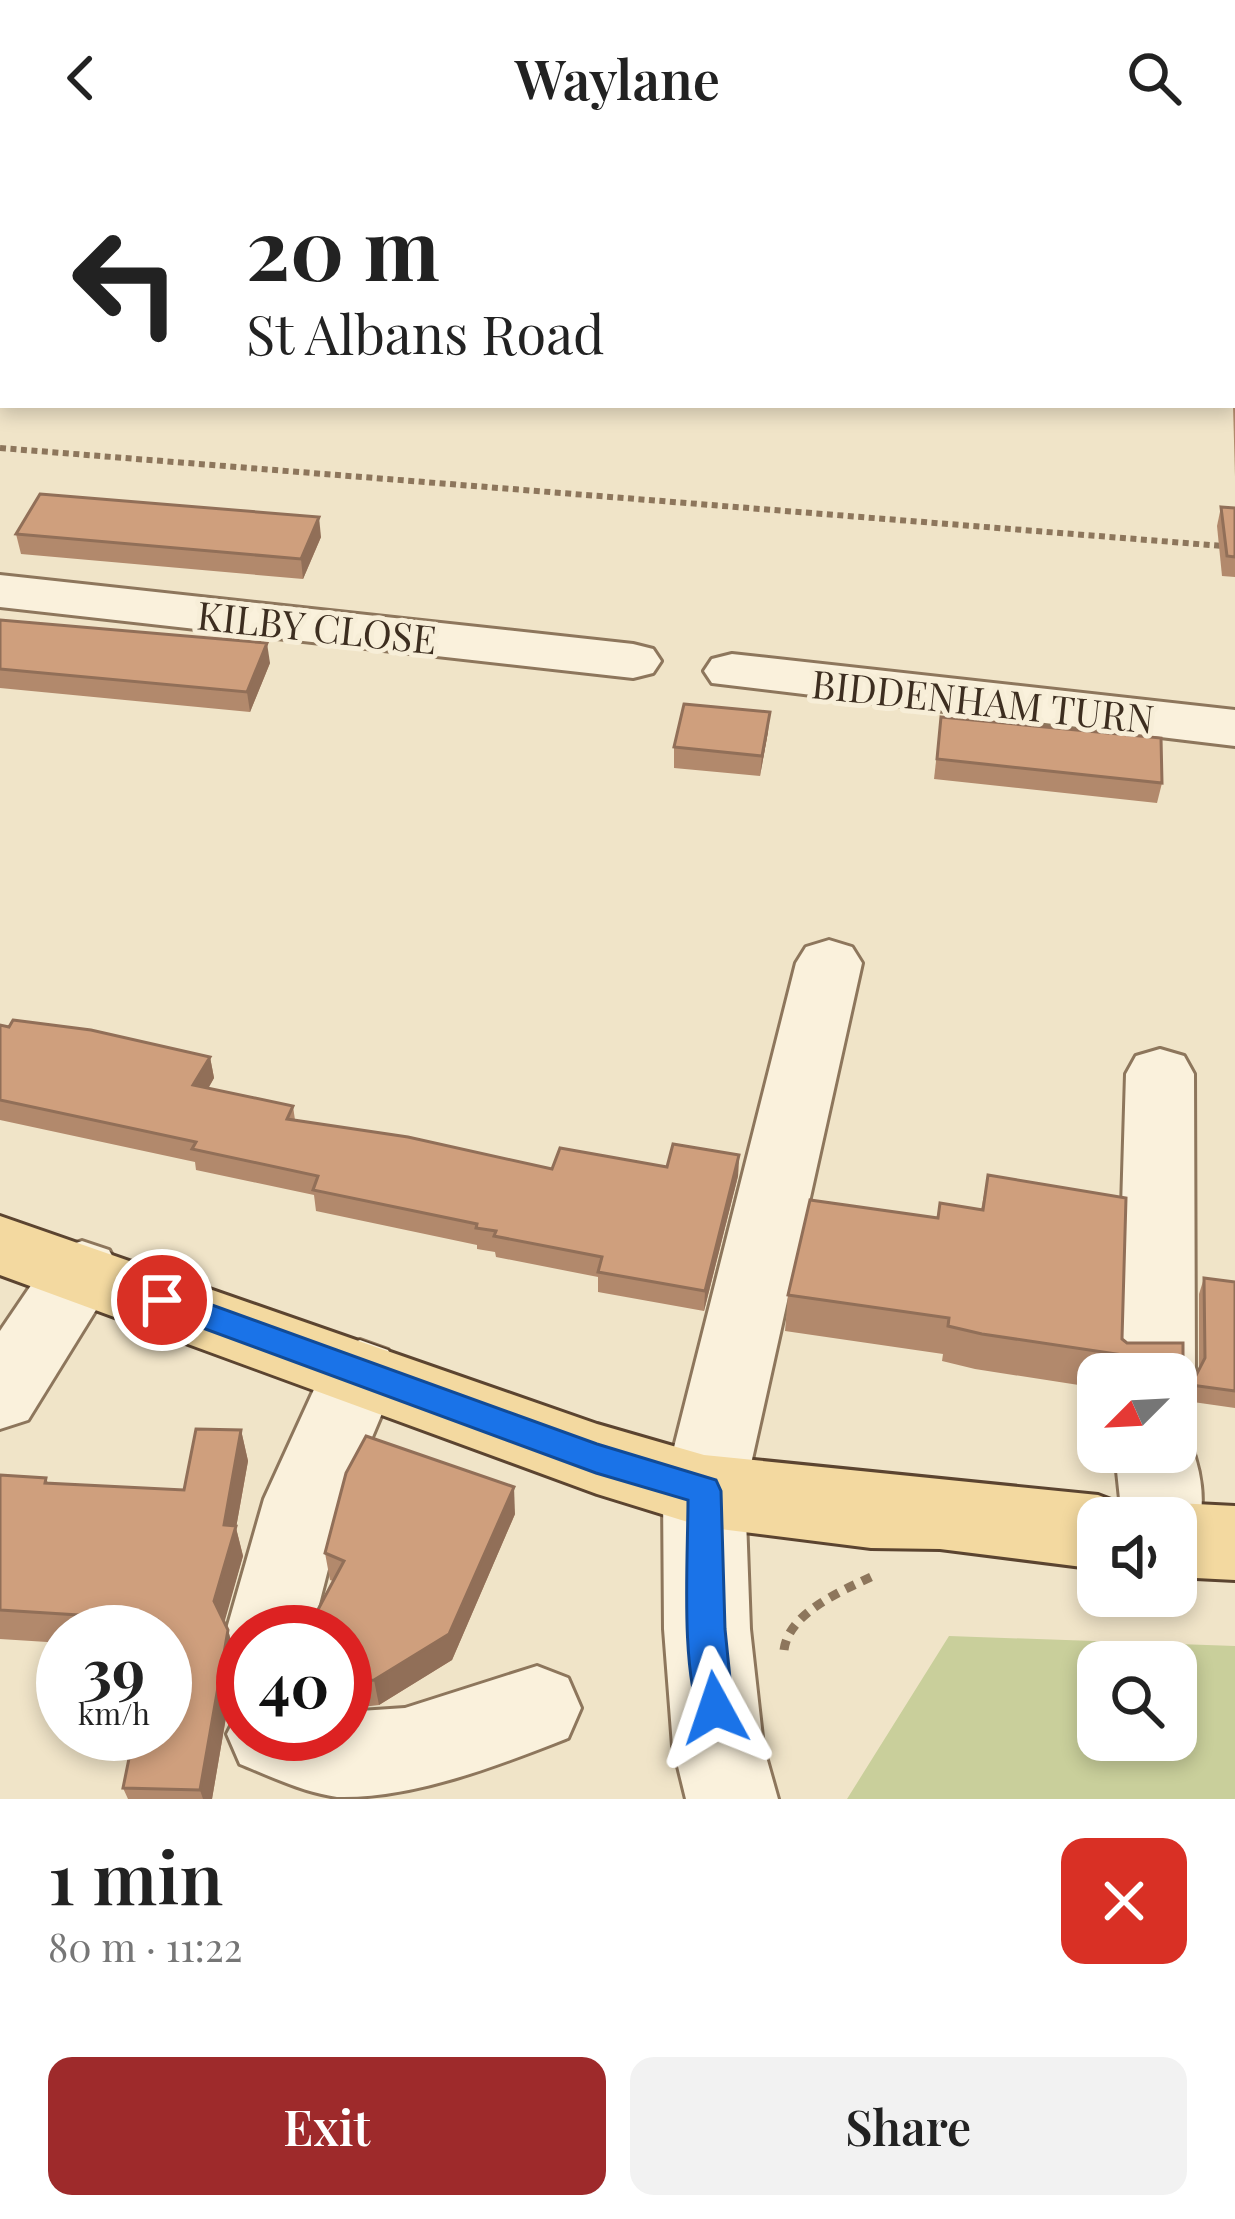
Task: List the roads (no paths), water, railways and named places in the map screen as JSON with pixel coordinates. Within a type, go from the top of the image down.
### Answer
[{"type":"main road","points":[[0,1245],[596,1459],[704,1491],[871,1512],[940,1513],[1077,1529]]},
{"type":"main road","points":[[1197,1541],[1235,1543]]},
{"type":"street","name":"KILBY CLOSE","points":[[0,591],[633,661]]},
{"type":"street","name":"BIDDENHAM TURN","points":[[732,671],[1235,728]]},
{"type":"street","points":[[732,1799],[718,1746],[709,1650],[704,1491],[829,963]]},
{"type":"street","points":[[1156,1353],[1160,1073]]},
{"type":"street","points":[[0,1396],[82,1271]]},
{"type":"street","points":[[274,1605],[282,1558],[302,1497],[360,1373]]},
{"type":"street","points":[[372,1757],[537,1708]]}]
